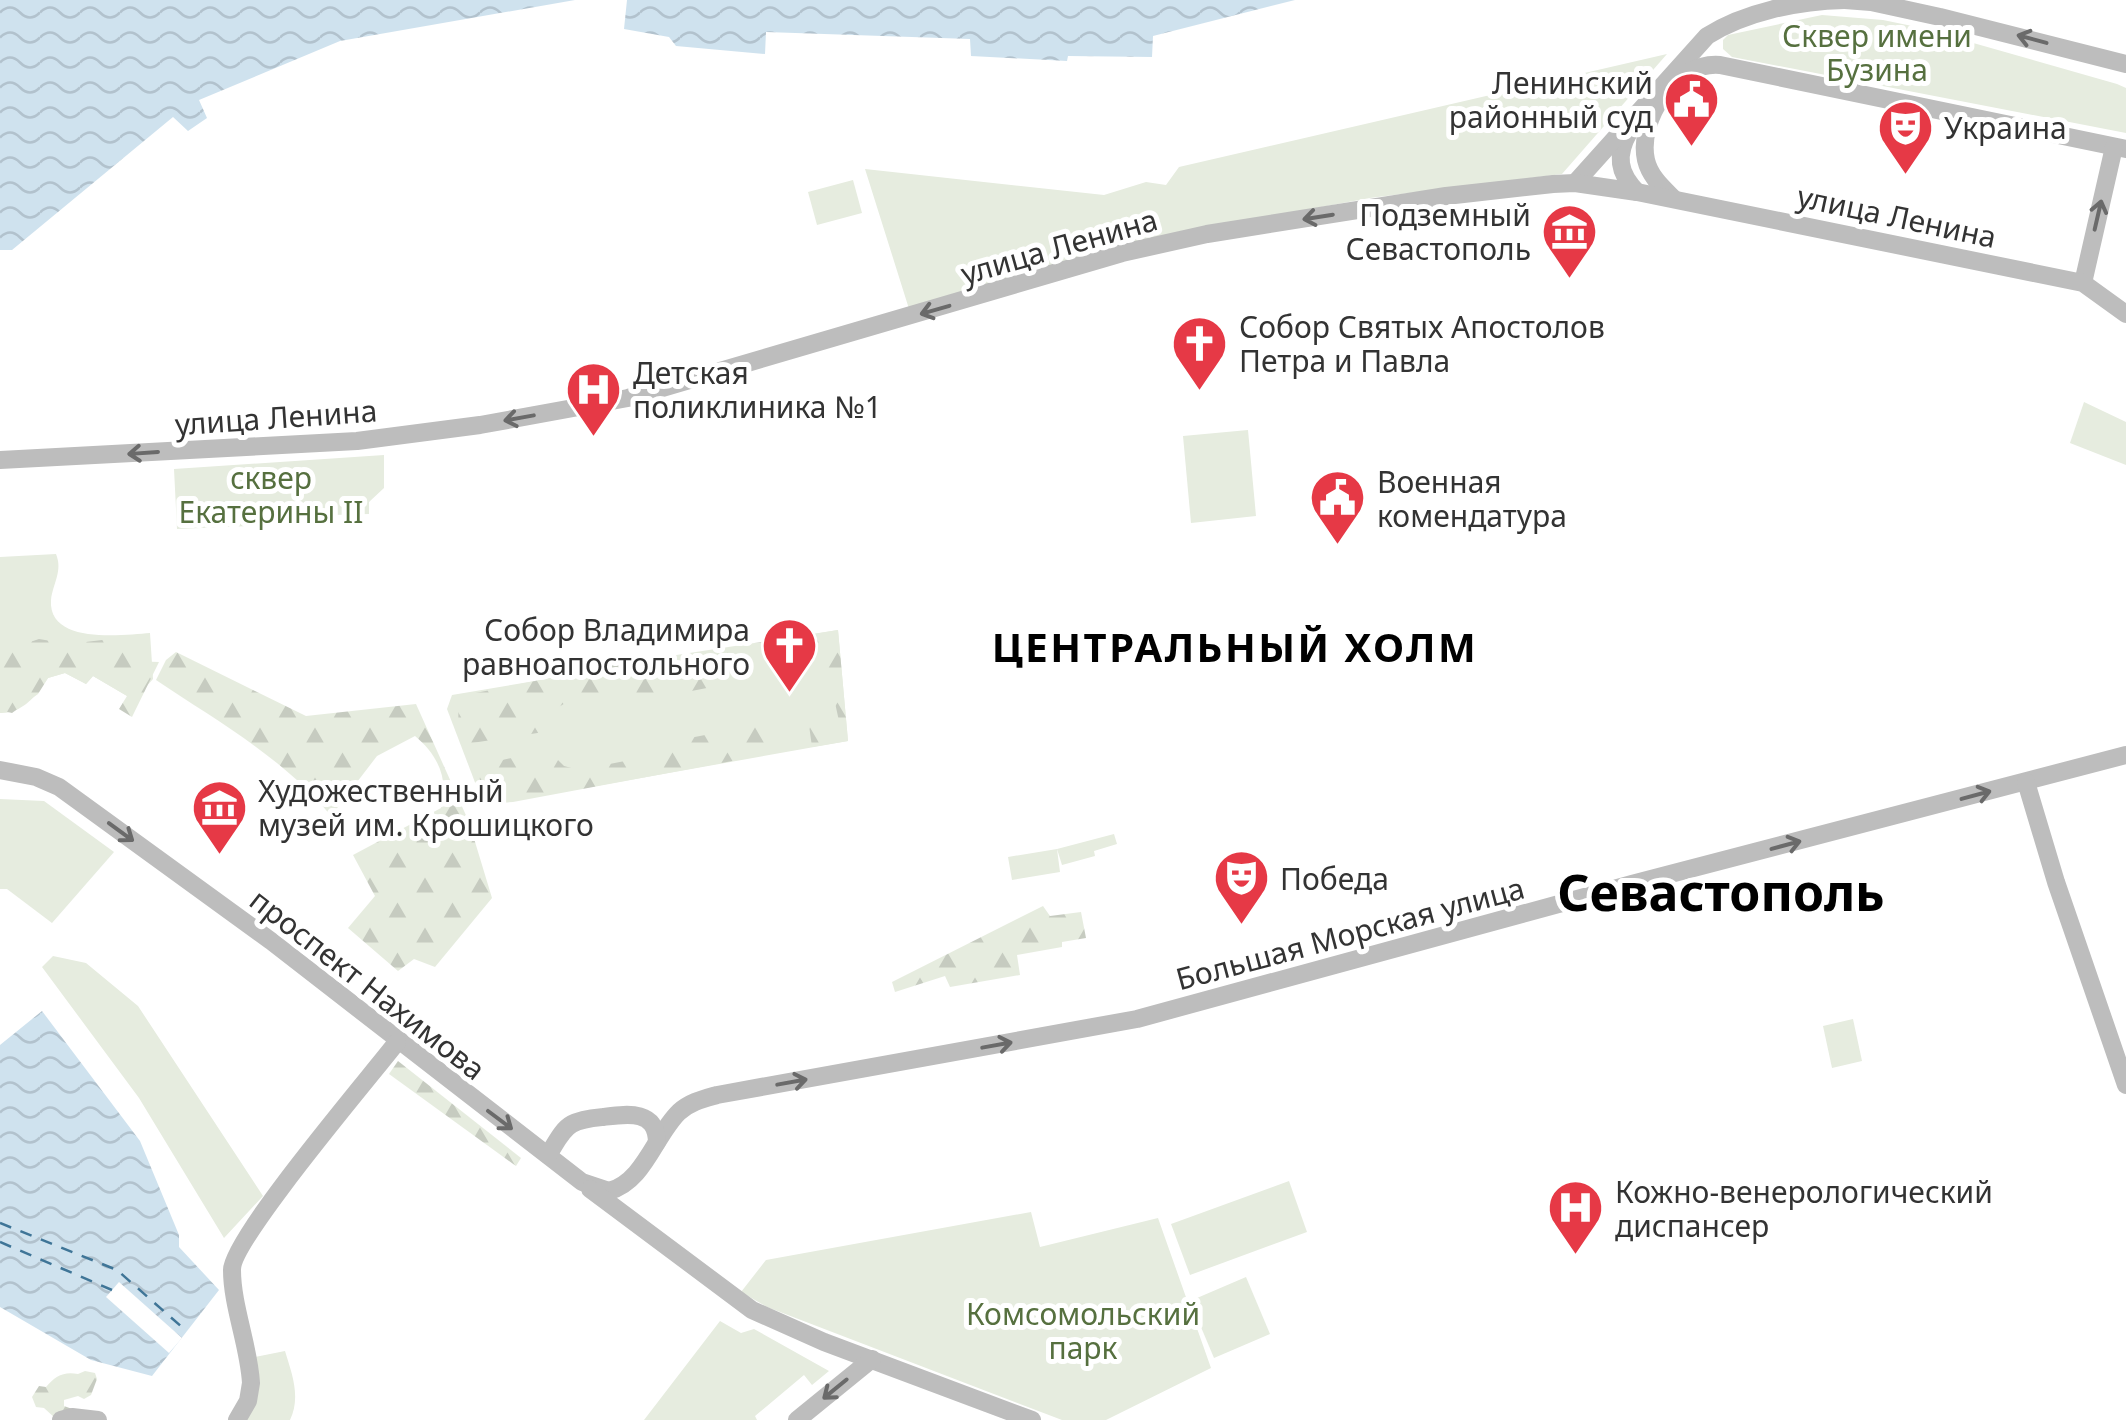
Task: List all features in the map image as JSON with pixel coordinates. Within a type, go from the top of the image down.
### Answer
[{"type":"main road","points":[[1575,183],[1696,46],[1718,30],[1818,1],[1871,2],[1940,16],[2126,64]]},
{"type":"main road","points":[[1674,199],[1649,169],[1645,148],[1649,123],[1681,77],[1696,67],[1720,65],[2120,148],[2083,283]]},
{"type":"main road","points":[[1637,192],[1622,174],[1620,162],[1626,139],[1643,110]]},
{"type":"main road","name":"улица Ленина","points":[[0,460],[357,441],[469,427],[606,403],[1122,253],[1207,234],[1427,199],[1575,183],[1674,199],[2083,283],[2126,314]]},
{"type":"main road","name":"Большая Морская улица","points":[[657,1142],[678,1113],[716,1094],[1137,1020],[1632,884],[2126,755]]},
{"type":"main road","name":"проспект Нахимова","points":[[0,770],[36,777],[60,787],[271,941],[548,1155]]},
{"type":"main road","points":[[2026,782],[2126,1085]]},
{"type":"main road","points":[[237,1420],[248,1401],[251,1384],[231,1266],[258,1222],[397,1042]]},
{"type":"main road","points":[[582,1182],[609,1192],[630,1180],[657,1142],[654,1125],[644,1117],[633,1113],[570,1125],[548,1155],[582,1182],[644,1230],[752,1310],[824,1342],[1032,1420]]},
{"type":"main road","points":[[630,1180],[631,1208],[644,1230]]},
{"type":"main road","points":[[798,1420],[872,1359]]},
{"type":"main road","points":[[61,1420],[98,1420]]},
{"type":"green space","name":"Сквер имени Бузина","points":[[1822,15],[1917,27],[2117,84],[2126,88],[2126,133],[1732,57],[1723,49],[1723,40],[1728,35]]},
{"type":"green space","points":[[1667,54],[1562,174],[1370,198],[1115,245],[910,312],[865,169],[1104,195],[1146,182],[1166,185],[1179,167]]},
{"type":"green space","points":[[853,180],[862,213],[817,225],[808,192]]},
{"type":"green space","points":[[2084,402],[2126,422],[2126,465],[2070,443]]},
{"type":"green space","points":[[1248,430],[1256,516],[1191,523],[1183,436]]},
{"type":"green space","name":"cквер Екатерины II","points":[[384,455],[384,488],[369,502],[369,514],[296,516],[296,524],[177,529],[174,469]]},
{"type":"green space","points":[[56,554],[53,614],[61,624],[89,634],[150,633],[153,679],[134,700],[93,676],[86,684],[65,673],[48,678],[22,707],[0,713],[0,557]]},
{"type":"green space","points":[[838,630],[848,741],[484,806],[447,709],[452,695]]},
{"type":"green space","points":[[838,630],[848,741],[812,747],[809,725],[839,721],[823,648],[750,663],[753,679],[635,702],[620,692],[573,700],[554,711],[544,732],[465,744],[460,731],[461,696],[618,664]]},
{"type":"green space","points":[[127,637],[128,661],[159,662],[132,717],[119,709],[127,696],[93,676],[86,684],[65,673],[48,678],[38,694],[12,713],[0,710],[0,652],[39,639],[69,644]]},
{"type":"green space","points":[[176,652],[306,716],[416,704],[469,822],[492,898],[435,967],[414,959],[398,971],[348,928],[375,896],[353,855],[441,808],[444,787],[440,768],[430,751],[415,736],[377,756],[331,816],[271,758],[156,680],[166,660]]},
{"type":"green space","points":[[762,724],[765,736],[787,729],[791,750],[513,802],[487,799],[475,766],[548,750],[564,766],[579,770],[630,760],[643,747]]},
{"type":"green space","points":[[0,799],[44,801],[114,852],[52,923],[7,889],[0,889]]},
{"type":"green space","points":[[1114,834],[1117,844],[1094,851],[1095,856],[1062,865],[1057,849]]},
{"type":"green space","points":[[1057,849],[1060,872],[1012,880],[1008,857]]},
{"type":"green space","points":[[1043,906],[1050,916],[1081,912],[1086,938],[1017,955],[1020,975],[950,987],[945,976],[895,992],[892,982]]},
{"type":"green space","points":[[53,956],[86,963],[138,1006],[263,1196],[224,1238],[139,1098],[42,967]]},
{"type":"green space","points":[[1853,1019],[1862,1061],[1832,1068],[1823,1026]]},
{"type":"green space","points":[[398,1061],[521,1158],[516,1166],[389,1074]]},
{"type":"green space","points":[[1289,1181],[1307,1232],[1190,1275],[1171,1224]]},
{"type":"green space","name":"Комсомольский парк","points":[[1031,1212],[1040,1247],[1158,1218],[1211,1368],[1106,1420],[1062,1420],[767,1307],[741,1292],[766,1260]]},
{"type":"green space","points":[[1246,1277],[1270,1334],[1214,1358],[1190,1301]]},
{"type":"green space","points":[[720,1321],[741,1333],[754,1329],[829,1371],[812,1385],[804,1375],[755,1416],[757,1420],[644,1420]]},
{"type":"green space","points":[[285,1351],[295,1394],[290,1420],[243,1420],[255,1357]]},
{"type":"green space","points":[[95,1373],[97,1379],[91,1395],[64,1400],[64,1406],[75,1410],[55,1418],[44,1408],[36,1407],[32,1397],[39,1386],[46,1387],[64,1374]]},
{"type":"water","points":[[0,0],[575,0],[340,41],[199,100],[207,118],[188,131],[173,117],[12,250],[0,250]]},
{"type":"water","points":[[627,0],[1295,0],[1153,36],[1152,57],[1068,56],[1067,61],[971,56],[970,39],[766,32],[765,54],[676,46],[669,37],[624,29]]},
{"type":"water","points":[[42,1011],[140,1141],[179,1235],[179,1247],[219,1290],[152,1376],[91,1360],[0,1307],[0,1045]]},
{"type":"pier","points":[[119,1282],[182,1338],[169,1353],[106,1297]]},
{"type":"ferry route","points":[[0,1223],[117,1270],[183,1328]]},
{"type":"ferry route","points":[[0,1242],[112,1290]]},
{"type":"place","name":"Ленинский районный суд","points":[[1692,148]]},
{"type":"place","name":"Украина","points":[[1905,176]]},
{"type":"place","name":"Подземный Севастополь","points":[[1570,280]]},
{"type":"place","name":"Собор Святых Апостолов Петра и Павла","points":[[1200,392]]},
{"type":"place","name":"Детская поликлиника №1","points":[[594,438]]},
{"type":"place","name":"Военная комендатура","points":[[1338,547]]},
{"type":"place","name":"Собор Владимира равноапостольного","points":[[789,695]]},
{"type":"place","name":"Художественный музей им. Крошицкого","points":[[219,856]]},
{"type":"place","name":"Победа","points":[[1241,927]]},
{"type":"place","name":"Кожно-венерологический диспансер","points":[[1576,1257]]},
{"type":"district","name":"ЦЕНТРАЛЬНЫЙ ХОЛМ","points":[[1235,646]]},
{"type":"district","name":"Севастополь","points":[[1721,892]]}]
